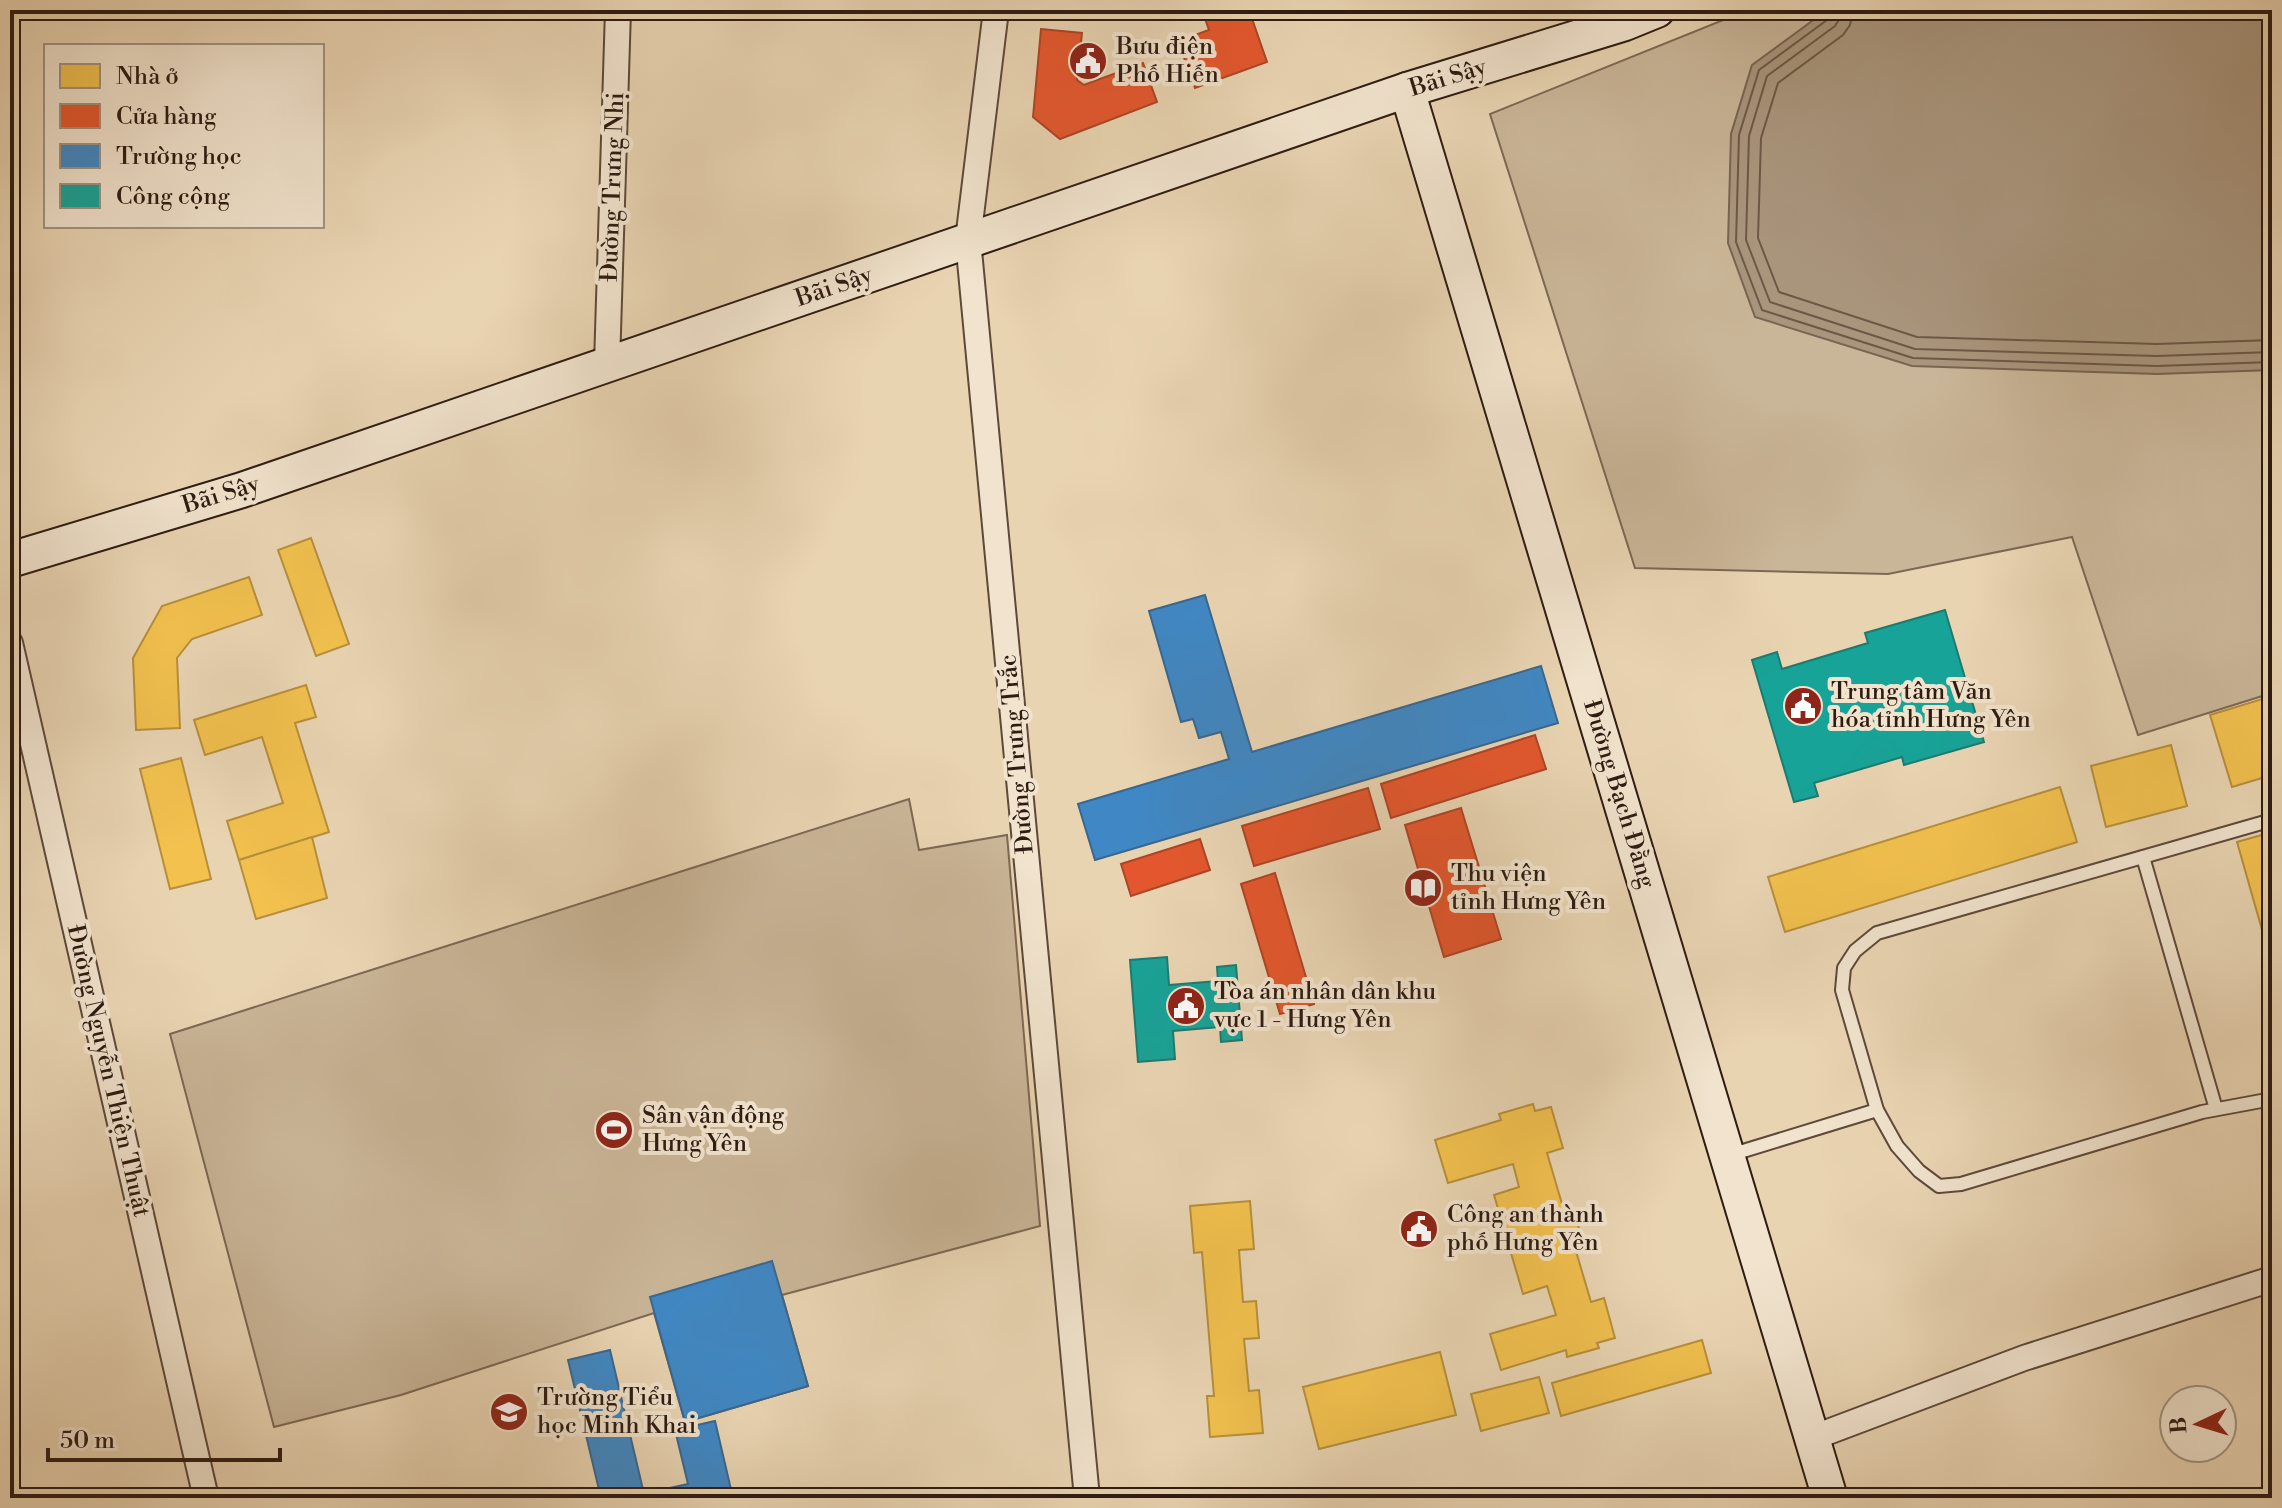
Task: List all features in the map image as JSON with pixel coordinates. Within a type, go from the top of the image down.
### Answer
[{"type":"street","name":"Đường Trưng Nhị","points":[[607,364],[618,10]]},
{"type":"street","name":"Đường Trưng Trắc","points":[[996,10],[968,240],[1087,1498]]},
{"type":"street","name":"Bãi Sậy","points":[[10,560],[242,490],[1625,16],[1657,10]]},
{"type":"street","name":"Đường Bạch Đằng","points":[[1407,90],[1830,1498]]},
{"type":"street","name":"Đường Nguyễn Thiện Thuật","points":[[10,643],[206,1498]]},
{"type":"street","points":[[1812,1438],[2024,1358],[2272,1279]]},
{"type":"lane","points":[[2272,820],[1877,933],[1855,951],[1844,968],[1842,990],[1877,1110],[1897,1146],[1919,1171],[1939,1186],[1961,1184],[2187,1116],[2272,1099]]},
{"type":"lane","points":[[2143,857],[2216,1109]]},
{"type":"lane","points":[[1727,1156],[1877,1110]]},
{"type":"shaded area","points":[[1748,10],[2272,10],[2272,693],[2138,735],[2072,537],[1888,574],[1635,568],[1490,114]]},
{"type":"shaded area","name":"Sân vận động Hưng Yên","points":[[909,799],[919,850],[1007,835],[1040,1226],[782,1295],[808,1386],[685,1422],[654,1313],[401,1395],[274,1427],[170,1034]]},
{"type":"water","points":[[1827,10],[2272,10],[2272,370],[2157,374],[1912,366],[1755,317],[1728,243],[1731,134],[1752,65]]},
{"type":"building: Nhà ở","points":[[311,538],[349,644],[316,656],[278,550]]},
{"type":"building: Nhà ở","points":[[249,577],[262,615],[192,639],[177,658],[180,728],[136,730],[133,658],[162,606]]},
{"type":"building: Nhà ở","points":[[306,685],[316,717],[295,723],[329,832],[239,860],[227,821],[283,803],[262,737],[205,755],[194,720]]},
{"type":"building: Nhà ở","points":[[2272,696],[2272,787],[2265,789],[2262,778],[2232,787],[2210,715]]},
{"type":"building: Nhà ở","points":[[2171,745],[2187,806],[2106,827],[2091,766]]},
{"type":"building: Nhà ở","points":[[181,758],[211,879],[170,889],[140,769]]},
{"type":"building: Nhà ở","points":[[2060,787],[2077,842],[1785,932],[1768,877]]},
{"type":"building: Nhà ở","points":[[2272,832],[2272,965],[2237,842]]},
{"type":"building: Nhà ở","points":[[312,837],[327,898],[256,919],[239,860]]},
{"type":"building: Nhà ở","points":[[1533,1104],[1535,1111],[1551,1107],[1563,1148],[1547,1153],[1565,1214],[1574,1211],[1582,1239],[1573,1241],[1591,1302],[1604,1298],[1615,1338],[1597,1343],[1599,1348],[1567,1357],[1566,1350],[1501,1370],[1490,1334],[1556,1315],[1547,1286],[1523,1294],[1494,1195],[1519,1187],[1513,1164],[1448,1183],[1435,1140],[1501,1120],[1499,1114]]},
{"type":"building: Nhà ở","points":[[1250,1201],[1254,1249],[1239,1250],[1243,1302],[1256,1301],[1259,1338],[1244,1339],[1249,1391],[1259,1390],[1263,1433],[1210,1437],[1207,1396],[1214,1396],[1202,1252],[1194,1253],[1190,1206]]},
{"type":"building: Nhà ở","points":[[1702,1340],[1711,1373],[1561,1416],[1552,1383]]},
{"type":"building: Nhà ở","points":[[1440,1352],[1456,1415],[1319,1449],[1303,1387]]},
{"type":"building: Nhà ở","points":[[1539,1377],[1549,1413],[1481,1431],[1471,1394]]},
{"type":"building: Cửa hàng","points":[[1062,10],[1062,15],[1027,12]]},
{"type":"building: Cửa hàng","points":[[1202,10],[1249,10],[1267,62],[1195,88],[1178,41],[1209,30]]},
{"type":"building: Cửa hàng","points":[[1041,29],[1082,33],[1077,80],[1084,85],[1143,63],[1157,102],[1060,139],[1033,117]]},
{"type":"building: Cửa hàng","points":[[1535,735],[1546,769],[1391,818],[1381,784]]},
{"type":"building: Cửa hàng","points":[[1368,788],[1380,829],[1254,866],[1242,826]]},
{"type":"building: Cửa hàng","points":[[1461,808],[1501,939],[1444,957],[1405,825]]},
{"type":"building: Cửa hàng","points":[[1200,839],[1210,870],[1131,896],[1121,864]]},
{"type":"building: Cửa hàng","points":[[1275,873],[1314,1004],[1280,1014],[1241,884]]},
{"type":"building: Trường học","points":[[1205,595],[1252,752],[1541,666],[1558,723],[1095,860],[1078,804],[1229,759],[1221,732],[1199,738],[1193,719],[1181,722],[1149,611]]},
{"type":"building: Trường học","points":[[772,1261],[808,1386],[685,1422],[650,1297]]},
{"type":"building: Trường học","points":[[610,1350],[645,1498],[601,1498],[568,1360]]},
{"type":"building: Trường học","points":[[715,1421],[733,1498],[667,1498],[665,1489],[688,1484],[675,1430]]},
{"type":"building: Công cộng","points":[[1945,610],[1984,742],[1904,765],[1902,757],[1814,783],[1818,796],[1794,802],[1752,660],[1777,652],[1782,669],[1868,643],[1865,633]]},
{"type":"building: Công cộng","name":"Tòa án nhân dân khu vực 1 - Hưng Yên","points":[[1167,957],[1169,985],[1218,981],[1217,967],[1236,965],[1242,1040],[1221,1042],[1220,1027],[1173,1031],[1175,1059],[1138,1062],[1130,960]]},
{"type":"place","name":"Bưu điện Phố Hiến","points":[[1088,61]]},
{"type":"place","name":"Trung tâm Văn hóa tỉnh Hưng Yên","points":[[1803,706]]},
{"type":"place","name":"Thu viện tỉnh Hưng Yên","points":[[1423,888]]},
{"type":"place","name":"Tòa án nhân dân khu vực 1 - Hưng Yên","points":[[1186,1006]]},
{"type":"place","name":"Sân vận động Hưng Yên","points":[[614,1130]]},
{"type":"place","name":"Công an thành phố Hưng Yên","points":[[1419,1229]]},
{"type":"place","name":"Trường Tiểu học Minh Khai","points":[[509,1412]]}]
